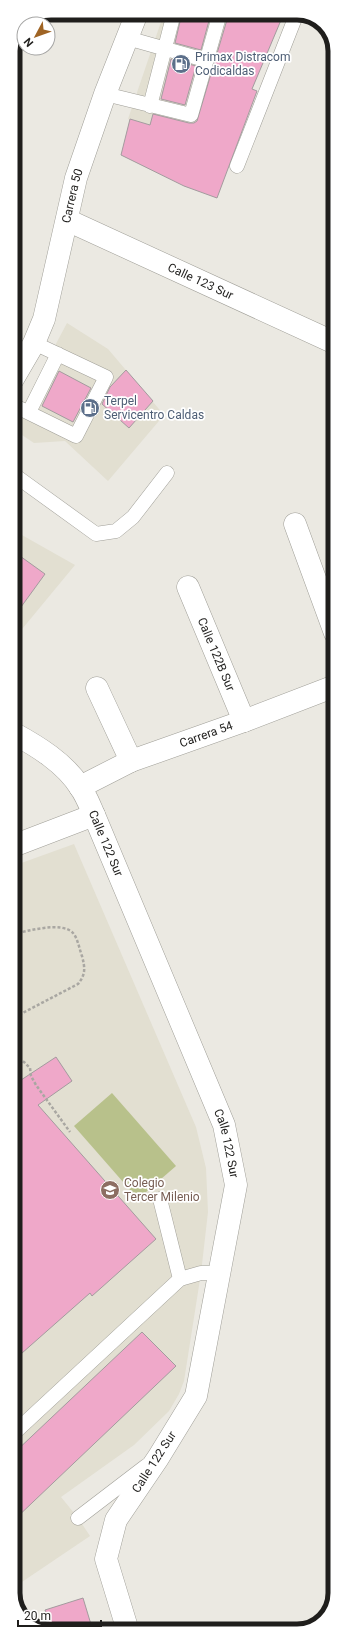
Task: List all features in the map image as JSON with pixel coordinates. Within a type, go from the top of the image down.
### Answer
[{"type":"street","name":"Carrera 50","points":[[20,368],[34,343],[44,319],[76,178],[105,94],[134,20]]},
{"type":"street","name":"Calle 123 Sur","points":[[67,220],[328,340]]},
{"type":"street","points":[[295,524],[328,614]]},
{"type":"street","name":"Calle 122B Sur","points":[[188,588],[244,721]]},
{"type":"street","points":[[97,688],[131,761]]},
{"type":"street","name":"Carrera 54","points":[[80,787],[131,761],[244,721],[328,689]]},
{"type":"street","name":"Calle 122 Sur","points":[[20,737],[38,747],[69,773],[80,787],[94,815],[224,1125],[236,1185],[196,1396],[158,1458],[116,1520],[106,1559],[126,1624]]},
{"type":"street","points":[[20,843],[94,815]]},
{"type":"lane","points":[[150,106],[172,20]]},
{"type":"lane","points":[[105,94],[191,115],[205,60],[218,20]]},
{"type":"lane","points":[[237,166],[294,20]]},
{"type":"lane","points":[[128,38],[205,60]]},
{"type":"lane","points":[[20,408],[76,436],[106,377],[34,343]]},
{"type":"lane","points":[[29,412],[58,354]]},
{"type":"lane","points":[[20,479],[96,534],[116,531],[133,518],[167,473]]},
{"type":"lane","points":[[160,1199],[180,1279]]},
{"type":"lane","points":[[20,1428],[180,1279],[201,1273],[220,1273]]},
{"type":"lane","points":[[78,1518],[158,1458]]},
{"type":"path","points":[[20,933],[55,927],[67,928],[76,937],[85,968],[83,977],[78,984],[20,1014]]},
{"type":"path","points":[[20,1061],[24,1062],[30,1068],[31,1076],[36,1085],[70,1132]]},
{"type":"shaded area","name":"Primax Distracom Codicaldas","points":[[162,20],[227,20],[196,137],[128,119]]},
{"type":"shaded area","name":"Terpel Servicentro Caldas","points":[[67,323],[108,349],[164,415],[108,481],[65,441],[34,443],[20,434],[20,412]]},
{"type":"shaded area","points":[[20,534],[75,565],[20,632]]},
{"type":"shaded area","name":"Colegio Tercer Milenio","points":[[74,844],[196,1127],[206,1168],[208,1212],[201,1273],[184,1381],[179,1394],[169,1411],[134,1445],[61,1497],[90,1536],[20,1583],[20,863]]},
{"type":"green space","points":[[112,1093],[176,1166],[138,1199],[74,1126]]},
{"type":"building","points":[[180,20],[209,20],[201,50],[175,43]]},
{"type":"building","points":[[227,20],[281,20],[252,89],[257,91],[217,198],[184,186],[121,155],[130,119],[150,125],[153,114],[189,123],[194,123],[197,121]]},
{"type":"building","points":[[171,59],[196,66],[185,105],[161,99]]},
{"type":"building","points":[[126,370],[153,401],[129,428],[102,404],[110,387]]},
{"type":"building","points":[[59,371],[91,388],[73,422],[42,406]]},
{"type":"building","points":[[20,556],[45,574],[20,608]]},
{"type":"building","points":[[56,1057],[72,1081],[38,1105],[156,1239],[92,1296],[90,1293],[20,1355],[20,1081]]},
{"type":"building","points":[[142,1332],[176,1366],[20,1514],[20,1447]]},
{"type":"building","points":[[83,1598],[91,1624],[49,1624],[45,1610]]},
{"type":"place","name":"Primax Distracom Codicaldas","points":[[181,64]]},
{"type":"place","name":"Terpel Servicentro Caldas","points":[[90,408]]},
{"type":"place","name":"Colegio Tercer Milenio","points":[[110,1190]]}]
